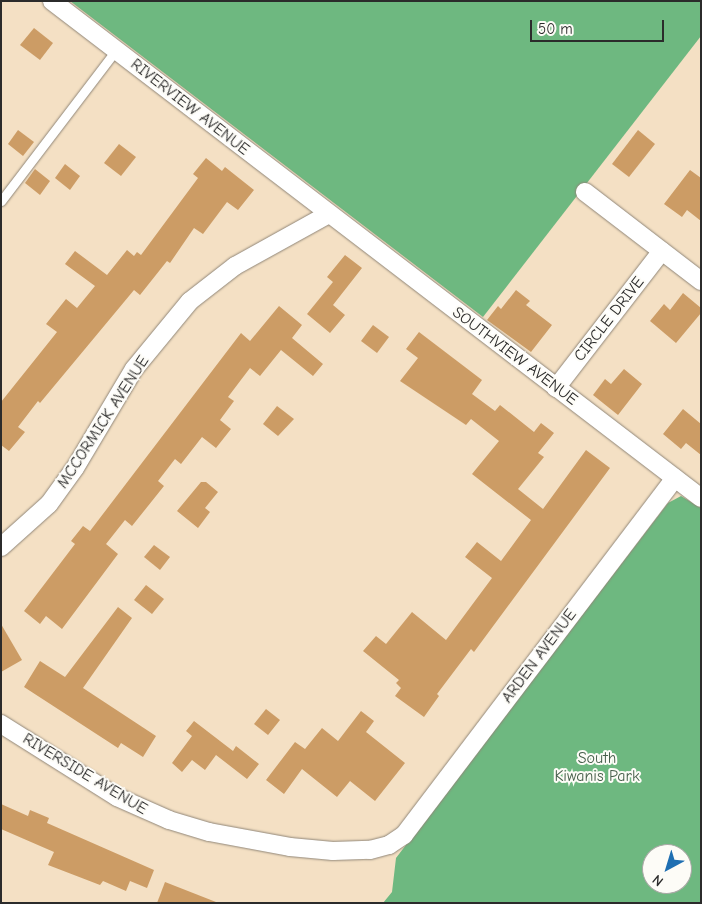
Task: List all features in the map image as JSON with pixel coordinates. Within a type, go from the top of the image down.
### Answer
[{"type":"street","name":"RIVERVIEW AVENUE","points":[[52,1],[328,214]]},
{"type":"street","points":[[585,192],[701,281]]},
{"type":"street","name":"SOUTHVIEW AVENUE","points":[[328,214],[701,498]]},
{"type":"street","name":"MCCORMICK AVENUE","points":[[1,547],[49,504],[76,468],[134,369],[190,301],[235,266],[328,214]]},
{"type":"street","name":"CIRCLE DRIVE","points":[[556,388],[662,251]]},
{"type":"street","name":"ARDEN AVENUE","points":[[404,835],[675,478]]},
{"type":"street","name":"RIVERSIDE AVENUE","points":[[1,724],[117,797],[146,812],[209,832],[333,851],[370,850],[389,845],[404,835]]},
{"type":"lane","points":[[1,201],[116,50]]},
{"type":"green space","points":[[70,1],[701,1],[701,36],[483,317]]},
{"type":"green space","name":"South Kiwanis Park","points":[[681,496],[701,508],[701,903],[383,903],[392,892],[396,858],[668,503]]},
{"type":"building","points":[[34,28],[53,43],[40,60],[20,45]]},
{"type":"building","points":[[18,130],[34,142],[23,156],[8,144]]},
{"type":"building","points":[[638,130],[655,144],[629,177],[612,164]]},
{"type":"building","points":[[119,144],[136,157],[121,176],[104,163]]},
{"type":"building","points":[[206,158],[222,171],[225,167],[254,190],[238,210],[227,202],[203,234],[194,228],[170,263],[167,261],[140,295],[134,290],[40,403],[38,401],[18,427],[25,432],[9,451],[1,445],[1,402],[57,332],[46,324],[66,299],[77,308],[95,286],[65,264],[75,251],[107,275],[127,250],[134,256],[137,252],[141,255],[198,178],[193,174]]},
{"type":"building","points":[[65,164],[80,176],[70,190],[55,178]]},
{"type":"building","points":[[35,169],[50,181],[40,195],[25,183]]},
{"type":"building","points":[[690,170],[701,178],[701,221],[687,210],[682,217],[664,204]]},
{"type":"building","points":[[345,255],[362,268],[333,305],[345,315],[330,333],[307,314],[333,282],[327,277]]},
{"type":"building","points":[[516,290],[530,301],[526,305],[552,325],[531,352],[487,320],[498,306],[501,309]]},
{"type":"building","points":[[683,293],[701,308],[701,313],[676,343],[650,321],[664,304],[670,310]]},
{"type":"building","points":[[279,306],[302,325],[292,338],[323,364],[313,376],[281,350],[260,376],[250,368],[228,397],[234,401],[220,420],[231,429],[216,448],[202,437],[181,464],[175,459],[158,481],[164,486],[132,526],[125,520],[106,544],[118,554],[62,629],[46,616],[40,624],[24,611],[75,544],[71,541],[83,526],[90,531],[241,333],[250,341]]},
{"type":"building","points":[[373,325],[389,337],[377,353],[361,341]]},
{"type":"building","points":[[419,332],[482,380],[472,394],[495,411],[500,405],[534,432],[541,423],[554,433],[538,453],[544,457],[518,489],[543,509],[586,450],[610,468],[474,652],[471,649],[437,694],[439,696],[424,717],[395,696],[401,688],[396,683],[399,680],[363,651],[376,636],[386,644],[412,612],[446,640],[492,578],[465,557],[477,542],[501,561],[531,520],[472,474],[499,441],[471,419],[466,425],[400,381],[418,358],[406,349]]},
{"type":"building","points":[[624,369],[642,384],[618,415],[593,395],[605,379],[611,384]]},
{"type":"building","points":[[277,406],[294,419],[278,436],[263,424]]},
{"type":"building","points":[[683,409],[701,424],[701,455],[686,443],[681,449],[663,434]]},
{"type":"building","points":[[201,482],[206,482],[218,492],[205,508],[210,512],[198,528],[177,511]]},
{"type":"building","points":[[154,545],[170,557],[160,570],[144,557]]},
{"type":"building","points":[[146,585],[164,599],[152,614],[134,600]]},
{"type":"building","points":[[118,607],[132,618],[83,688],[156,736],[143,757],[121,743],[118,748],[24,687],[40,661],[65,677]]},
{"type":"building","points":[[1,624],[22,660],[1,672]]},
{"type":"building","points":[[266,709],[280,720],[268,735],[254,724]]},
{"type":"building","points":[[361,711],[374,721],[366,732],[405,763],[375,801],[350,781],[337,797],[302,769],[284,794],[266,780],[295,742],[305,749],[322,728],[338,741]]},
{"type":"building","points":[[194,721],[233,751],[236,746],[259,764],[247,779],[216,755],[205,770],[192,760],[182,772],[172,763],[192,736],[186,731]]},
{"type":"building","points":[[1,804],[28,816],[30,810],[49,818],[47,823],[154,870],[147,888],[130,881],[126,891],[103,881],[100,885],[48,865],[54,852],[1,829]]},
{"type":"building","points":[[165,882],[216,902],[216,903],[157,903]]}]
